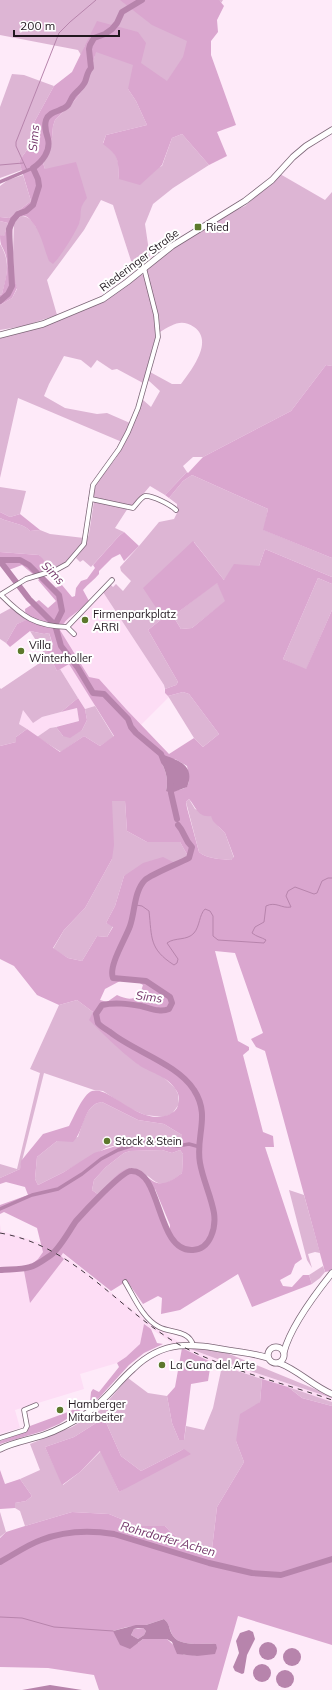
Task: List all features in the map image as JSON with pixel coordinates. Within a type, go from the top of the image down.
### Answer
[{"type":"main road","name":"Riederinger Straße","points":[[0,335],[43,324],[93,304],[112,293],[172,246],[245,201],[272,180],[293,157],[306,146],[332,130]]},
{"type":"main road","points":[[279,1363],[284,1355],[286,1343],[311,1302],[332,1273]]},
{"type":"main road","points":[[268,1355],[273,1348],[286,1343]]},
{"type":"main road","points":[[0,1449],[8,1445],[49,1434],[65,1427],[101,1403],[132,1369],[145,1359],[170,1347],[193,1345],[211,1346],[259,1355],[268,1355]]},
{"type":"main road","points":[[277,1347],[284,1355],[289,1366]]},
{"type":"main road","points":[[268,1355],[273,1363],[289,1366],[306,1379],[332,1394]]},
{"type":"street","points":[[74,634],[67,628],[46,626],[30,619],[19,612],[0,595],[20,583],[67,564],[84,544],[95,481],[119,450],[132,422],[158,337],[156,315],[144,268]]},
{"type":"street","points":[[91,499],[133,508],[142,499],[148,497],[168,503],[176,510]]},
{"type":"street","points":[[67,628],[112,580]]},
{"type":"street","points":[[125,1282],[152,1322],[160,1327],[186,1335],[192,1340],[193,1345]]},
{"type":"street","points":[[0,1438],[25,1430],[27,1426],[24,1410],[36,1405]]},
{"type":"shaded area","points":[[0,0],[223,0],[221,3],[220,1],[167,88],[128,89],[136,101],[147,125],[106,135],[103,143],[117,158],[119,179],[162,166],[172,138],[182,134],[209,165],[173,188],[153,204],[145,224],[150,258],[134,270],[113,205],[101,200],[84,230],[47,280],[57,315],[24,326],[0,330],[0,305],[12,298],[17,289],[14,279],[14,222],[21,216],[24,216],[32,221],[36,227],[79,223],[80,206],[45,169],[43,163],[51,148],[55,120],[76,99],[87,84],[95,55],[85,46],[81,55],[78,50],[0,35]]},
{"type":"shaded area","points":[[120,0],[219,0],[224,6],[217,20],[218,32],[211,41],[211,55],[236,125],[217,132],[227,156],[209,165],[182,134],[172,138],[162,165],[140,185],[119,179],[117,158],[103,144],[106,135],[147,125],[136,101],[128,89],[133,65],[96,52],[87,84],[76,99],[55,120],[51,148],[43,163],[45,169],[76,162],[87,198],[81,209],[79,224],[60,256],[53,264],[49,261],[40,236],[31,221],[25,216],[21,216],[17,219],[13,230],[12,256],[17,288],[12,298],[0,305],[0,295],[2,294],[6,279],[7,263],[0,235],[4,236],[8,223],[0,221],[0,217],[9,218],[31,201],[19,161],[37,136],[31,128],[54,86],[72,72],[97,21],[138,32],[146,43],[141,63],[167,81],[183,57],[187,41],[152,25]]},
{"type":"shaded area","points":[[12,74],[24,75],[54,86],[31,128],[37,136],[19,161],[22,170],[0,178],[0,107]]},
{"type":"shaded area","points":[[280,174],[325,200],[332,192],[332,366],[326,365],[291,411],[203,457],[193,457],[183,466],[187,472],[165,495],[150,486],[134,505],[130,506],[96,499],[93,497],[96,484],[116,458],[128,437],[142,399],[151,407],[160,391],[148,380],[150,372],[172,384],[181,384],[195,363],[202,347],[200,333],[189,324],[177,324],[160,332],[159,320],[147,274],[147,268],[174,246],[231,212],[245,206]]},
{"type":"shaded area","points":[[23,175],[31,201],[9,218],[0,217],[0,186],[8,180]]},
{"type":"shaded area","points":[[0,221],[8,223],[4,237],[0,235]]},
{"type":"shaded area","points":[[0,244],[6,257],[7,269],[2,294],[0,295]]},
{"type":"shaded area","points":[[140,274],[144,275],[156,319],[156,335],[143,383],[117,369],[112,370],[97,360],[91,368],[81,360],[64,356],[44,396],[65,408],[97,414],[107,413],[130,423],[122,442],[18,398],[0,478],[0,337],[19,333],[56,321],[92,306],[109,297]]},
{"type":"shaded area","points":[[326,365],[332,366],[332,558],[263,530],[268,509],[192,475],[183,481],[169,498],[165,495],[203,457],[291,411]]},
{"type":"shaded area","points":[[192,475],[268,509],[264,530],[332,558],[332,577],[265,549],[259,566],[224,580],[194,542],[163,618],[148,630],[178,682],[176,685],[165,689],[164,685],[103,592],[110,584],[113,587],[116,584],[123,591],[131,581],[121,571],[120,567],[159,522],[174,519],[177,513],[177,504],[169,498],[183,481]]},
{"type":"shaded area","points":[[0,487],[26,491],[20,514],[10,517],[0,512]]},
{"type":"shaded area","points":[[94,501],[128,508],[115,528],[124,532],[91,567],[83,560],[80,562],[76,558],[85,546],[89,534]]},
{"type":"shaded area","points":[[0,512],[10,517],[20,514],[40,530],[30,531],[20,525],[4,520],[0,518]]},
{"type":"shaded area","points":[[0,518],[27,528],[30,531],[40,530],[50,534],[84,538],[75,554],[60,566],[49,571],[39,555],[0,552]]},
{"type":"shaded area","points":[[124,532],[139,546],[124,561],[120,554],[112,558],[99,571],[99,574],[83,590],[89,601],[66,621],[60,630],[89,677],[99,679],[169,754],[194,738],[203,747],[219,734],[189,694],[183,692],[168,696],[165,693],[165,689],[176,685],[178,682],[148,630],[163,618],[143,588],[193,541],[224,580],[234,564],[259,566],[265,549],[332,577],[332,584],[318,578],[283,659],[306,669],[332,610],[332,1269],[330,1271],[325,1272],[265,1051],[256,1047],[251,1039],[263,1033],[235,953],[215,951],[238,1041],[249,1047],[249,1050],[243,1055],[263,1132],[273,1136],[274,1147],[265,1147],[302,1259],[295,1264],[291,1274],[280,1280],[283,1286],[292,1287],[303,1275],[309,1275],[312,1284],[252,1307],[238,1274],[180,1310],[161,1314],[162,1298],[158,1296],[143,1304],[127,1281],[111,1291],[63,1253],[61,1256],[64,1259],[30,1303],[24,1271],[38,1259],[43,1252],[37,1228],[4,1212],[0,1214],[0,1205],[28,1195],[25,1187],[6,1182],[0,1184],[0,1178],[20,1169],[21,1161],[43,1134],[69,1126],[85,1096],[92,1091],[99,1091],[107,1094],[136,1111],[157,1117],[172,1113],[177,1108],[179,1103],[178,1093],[168,1081],[136,1063],[89,1020],[93,1012],[77,1000],[59,1005],[37,995],[14,966],[0,959],[0,746],[16,742],[16,737],[27,729],[60,752],[84,736],[100,746],[114,736],[69,664],[57,671],[51,659],[54,654],[48,653],[46,648],[53,645],[49,633],[44,634],[30,631],[10,647],[6,643],[17,624],[26,620],[25,609],[39,600],[48,608],[56,601],[38,580],[44,577],[55,588],[62,585],[72,597],[75,596],[76,588],[81,581],[87,579],[95,568],[93,565]],"holes":[[[217,583],[225,601],[192,628],[181,629],[173,616]],[[160,759],[175,759],[187,766],[189,779],[187,786],[179,790],[166,791],[167,778]],[[189,799],[200,814],[211,816],[213,821],[225,833],[234,857],[231,860],[210,857],[199,852],[186,802]],[[112,801],[125,801],[127,831],[147,842],[180,842],[189,858],[177,864],[163,857],[143,863],[124,876],[115,906],[106,923],[113,927],[107,937],[97,936],[82,961],[68,958],[53,948],[64,930],[85,908],[112,859],[114,845]],[[120,981],[138,982],[143,985],[140,994],[134,998],[126,998],[117,995],[107,1002],[100,1000],[105,989]],[[102,1102],[138,1120],[164,1124],[182,1135],[182,1142],[175,1142],[156,1137],[144,1137],[94,1153],[64,1172],[38,1185],[35,1179],[37,1157],[57,1141],[73,1142],[77,1137],[91,1107]],[[162,1150],[172,1153],[180,1150],[183,1154],[182,1173],[171,1181],[162,1183],[155,1182],[134,1168],[126,1169],[115,1177],[99,1195],[92,1190],[94,1180],[106,1167],[124,1153],[130,1151]],[[155,1189],[170,1225],[170,1230],[159,1211]]]},
{"type":"shaded area","points":[[0,552],[39,555],[43,559],[49,571],[34,575],[22,565],[6,571],[0,563]]},
{"type":"shaded area","points":[[318,578],[332,584],[332,610],[306,670],[283,659]]},
{"type":"shaded area","points":[[217,582],[226,601],[192,628],[181,629],[173,616]]},
{"type":"shaded area","points":[[103,592],[164,685],[165,693],[169,697],[141,725],[126,709],[89,677],[60,630],[63,624],[77,610],[83,608],[89,601]]},
{"type":"shaded area","points":[[11,608],[27,620],[17,624],[6,643],[0,639],[0,614]]},
{"type":"shaded area","points":[[30,631],[44,634],[49,633],[55,654],[51,659],[57,671],[60,669],[78,698],[61,712],[42,717],[33,723],[23,710],[19,724],[27,729],[16,737],[16,742],[0,746],[0,688],[1,689],[47,658]]},
{"type":"shaded area","points":[[69,663],[95,706],[85,709],[60,669]]},
{"type":"shaded area","points":[[183,692],[189,694],[219,734],[203,747],[194,738],[168,696]]},
{"type":"shaded area","points":[[78,698],[85,709],[87,720],[82,730],[70,738],[63,736],[56,727],[79,721],[77,708],[61,712]]},
{"type":"shaded area","points":[[95,706],[114,737],[100,746],[84,736],[61,752],[37,737],[50,728],[56,727],[63,736],[82,730],[87,720],[85,709]]},
{"type":"shaded area","points":[[77,708],[79,721],[50,728],[37,737],[19,724],[23,709],[33,722],[42,717]]},
{"type":"shaded area","points":[[161,754],[184,764],[189,773],[187,787],[171,793],[166,791],[167,778],[160,759]]},
{"type":"shaded area","points":[[189,799],[195,809],[211,815],[225,833],[234,858],[231,860],[214,858],[199,852],[186,802]]},
{"type":"shaded area","points":[[112,801],[125,801],[127,831],[147,842],[180,842],[189,858],[177,864],[124,876],[115,906],[106,923],[113,926],[107,937],[97,936],[82,961],[68,958],[53,949],[64,930],[85,908],[112,859]]},
{"type":"shaded area","points":[[77,1000],[93,1012],[138,1064],[161,1075],[175,1088],[178,1094],[179,1104],[172,1114],[163,1117],[145,1115],[129,1108],[103,1091],[94,1090],[44,1073],[20,1169],[0,1178],[0,1164],[17,1169],[40,1073],[30,1069],[59,1005]]},
{"type":"shaded area","points":[[102,1102],[138,1120],[164,1124],[182,1135],[182,1142],[175,1142],[156,1137],[144,1137],[106,1148],[38,1185],[35,1179],[37,1157],[57,1141],[78,1137],[86,1115],[92,1106]]},
{"type":"shaded area","points":[[162,1150],[172,1153],[180,1150],[183,1154],[182,1173],[173,1180],[160,1184],[140,1171],[132,1168],[99,1195],[92,1190],[94,1180],[106,1167],[124,1153],[130,1151]]},
{"type":"shaded area","points":[[289,1190],[304,1195],[320,1253],[315,1252],[308,1254],[312,1268],[307,1260]]},
{"type":"shaded area","points":[[0,1224],[1,1231],[42,1243],[43,1252],[38,1259],[24,1271],[30,1302],[64,1259],[61,1256],[62,1253],[143,1318],[188,1348],[244,1369],[332,1398],[332,1402],[211,1362],[172,1343],[144,1324],[140,1344],[126,1357],[117,1363],[80,1374],[84,1389],[15,1410],[20,1428],[0,1434]]},
{"type":"shaded area","points":[[323,1266],[325,1272],[312,1284],[309,1275]]},
{"type":"shaded area","points":[[144,1324],[151,1329],[157,1343],[163,1344],[144,1353],[129,1365],[99,1398],[59,1424],[43,1431],[0,1444],[0,1441],[27,1431],[30,1426],[90,1402],[91,1392],[93,1389],[99,1392],[119,1367],[117,1363],[140,1344]]},
{"type":"shaded area","points":[[182,1348],[211,1362],[208,1381],[191,1384],[184,1440],[179,1440],[172,1423],[167,1396],[175,1387]]},
{"type":"shaded area","points":[[188,1348],[215,1350],[227,1353],[332,1396],[332,1398],[244,1369]]},
{"type":"shaded area","points":[[222,1366],[262,1379],[260,1402],[236,1441],[244,1462],[217,1507],[212,1549],[185,1545],[165,1526],[138,1526],[109,1514],[72,1512],[25,1526],[20,1511],[15,1508],[15,1503],[26,1501],[32,1496],[20,1479],[40,1470],[30,1444],[72,1427],[100,1410],[128,1378],[148,1393],[167,1396],[172,1423],[179,1440],[184,1440],[186,1426],[204,1430],[213,1408]],"holes":[[[104,1418],[121,1456],[141,1471],[184,1449],[119,1492],[101,1451],[80,1472],[63,1485],[45,1447],[74,1437]]]},
{"type":"shaded area","points":[[262,1379],[288,1387],[302,1398],[332,1406],[332,1645],[238,1616],[217,1690],[99,1690],[94,1675],[48,1668],[0,1667],[0,1538],[6,1532],[72,1512],[109,1514],[138,1526],[165,1526],[185,1545],[212,1549],[217,1507],[244,1462],[236,1441],[240,1414],[260,1402]],"holes":[[[164,1619],[173,1636],[181,1642],[192,1644],[215,1644],[197,1656],[189,1654],[184,1655],[167,1639],[143,1639],[138,1643],[113,1631],[127,1627],[146,1625]]]},
{"type":"shaded area","points":[[288,1387],[332,1402],[332,1406],[302,1398]]},
{"type":"shaded area","points":[[104,1418],[121,1456],[141,1471],[184,1449],[191,1454],[119,1492],[100,1451],[80,1472],[62,1485],[45,1447],[74,1437]]},
{"type":"shaded area","points":[[0,1470],[5,1484],[20,1479],[32,1496],[26,1501],[15,1503],[15,1508],[0,1509]]},
{"type":"shaded area","points":[[0,1512],[6,1532],[0,1537]]},
{"type":"shaded area","points":[[164,1619],[168,1623],[171,1634],[176,1639],[181,1642],[192,1644],[216,1644],[217,1648],[215,1654],[197,1656],[177,1654],[172,1642],[167,1639],[143,1639],[130,1649],[120,1645],[113,1631],[136,1625],[146,1625]],"holes":[[[143,1628],[146,1631],[144,1635],[138,1639],[131,1635],[134,1629]]]},
{"type":"shaded area","points":[[143,1628],[146,1631],[144,1635],[138,1639],[131,1635],[134,1629]]},
{"type":"shaded area","points":[[249,1630],[253,1632],[255,1639],[247,1655],[244,1673],[242,1674],[235,1671],[233,1667],[239,1653],[236,1641],[240,1633]]},
{"type":"shaded area","points":[[268,1642],[272,1643],[276,1647],[276,1655],[272,1659],[268,1660],[264,1659],[260,1655],[259,1651],[260,1647],[264,1643]]},
{"type":"shaded area","points":[[292,1648],[296,1649],[300,1653],[300,1661],[296,1665],[292,1666],[288,1665],[284,1661],[283,1657],[284,1653],[288,1649]]},
{"type":"shaded area","points":[[262,1664],[266,1665],[270,1669],[270,1677],[266,1681],[262,1682],[258,1681],[254,1677],[253,1673],[254,1669],[258,1665]]},
{"type":"shaded area","points":[[285,1670],[289,1671],[293,1675],[293,1683],[289,1687],[285,1688],[281,1687],[277,1683],[276,1679],[277,1675],[281,1671]]},
{"type":"shaded area","points":[[50,1685],[82,1690],[22,1690]]},
{"type":"waterway","points":[[27,170],[16,146],[16,142],[59,33],[96,0]]},
{"type":"waterway","name":"Sims","points":[[0,301],[8,294],[12,286],[9,229],[13,220],[18,214],[26,211],[33,205],[39,186],[38,179],[33,168],[40,163],[47,152],[49,143],[45,128],[46,120],[50,114],[63,109],[68,105],[73,96],[84,84],[91,68],[89,49],[94,38],[105,34],[112,29],[117,23],[122,12],[142,0]]},
{"type":"waterway","points":[[0,165],[23,163]]},
{"type":"waterway","points":[[0,182],[33,168]]},
{"type":"waterway","name":"Sims","points":[[0,560],[20,560],[29,565],[59,595],[62,611],[55,625],[61,646],[78,668],[93,693],[104,694],[128,719],[131,727],[136,733],[161,754],[164,762]]},
{"type":"waterway","points":[[0,561],[29,599],[55,625]]},
{"type":"waterway","name":"Sims","points":[[171,786],[171,793],[177,819]]},
{"type":"waterway","name":"Sims","points":[[0,1270],[23,1269],[32,1266],[51,1255],[61,1244],[76,1221],[87,1209],[112,1184],[131,1171],[141,1174],[149,1183],[165,1226],[172,1239],[181,1247],[193,1250],[199,1249],[208,1242],[211,1236],[214,1225],[214,1213],[200,1163],[199,1144],[202,1117],[199,1099],[187,1081],[166,1065],[102,1027],[98,1023],[96,1014],[102,1005],[107,1004],[117,1003],[141,1006],[155,1010],[166,1010],[169,1009],[172,1003],[170,997],[146,981],[113,978],[112,973],[115,959],[132,920],[141,885],[145,880],[189,858],[192,847],[178,825]]},
{"type":"waterway","points":[[136,905],[142,906],[149,911],[153,942],[160,954],[174,965],[177,963],[178,959],[167,943],[188,937],[194,933],[205,909],[210,911],[213,916],[213,936],[218,940],[264,943],[266,940],[252,933],[255,927],[264,922],[266,906],[273,904],[291,907],[286,896],[288,891],[295,887],[314,894],[317,893],[322,881],[332,878]]},
{"type":"waterway","name":"Sims","points":[[0,1209],[32,1195],[58,1189],[82,1174],[101,1159],[118,1150],[143,1142],[178,1146],[189,1144],[200,1147]]},
{"type":"waterway","name":"Rohrdorfer Achen","points":[[0,1562],[25,1547],[41,1540],[77,1532],[114,1534],[209,1563],[252,1573],[281,1575],[332,1559]]},
{"type":"waterway","points":[[0,1617],[22,1618],[54,1627],[113,1631]]},
{"type":"railway","points":[[0,1233],[27,1240],[51,1251],[73,1264],[155,1329],[195,1353],[233,1368],[332,1400]]},
{"type":"place","name":"Ried","points":[[198,227]]},
{"type":"place","name":"Firmenparkplatz ARRI","points":[[85,620]]},
{"type":"place","name":"Villa Winterholler","points":[[21,651]]},
{"type":"place","name":"Stock & Stein","points":[[107,1141]]},
{"type":"place","name":"La Cuna del Arte","points":[[162,1365]]},
{"type":"place","name":"Hamberger Mitarbeiter","points":[[60,1410]]}]
